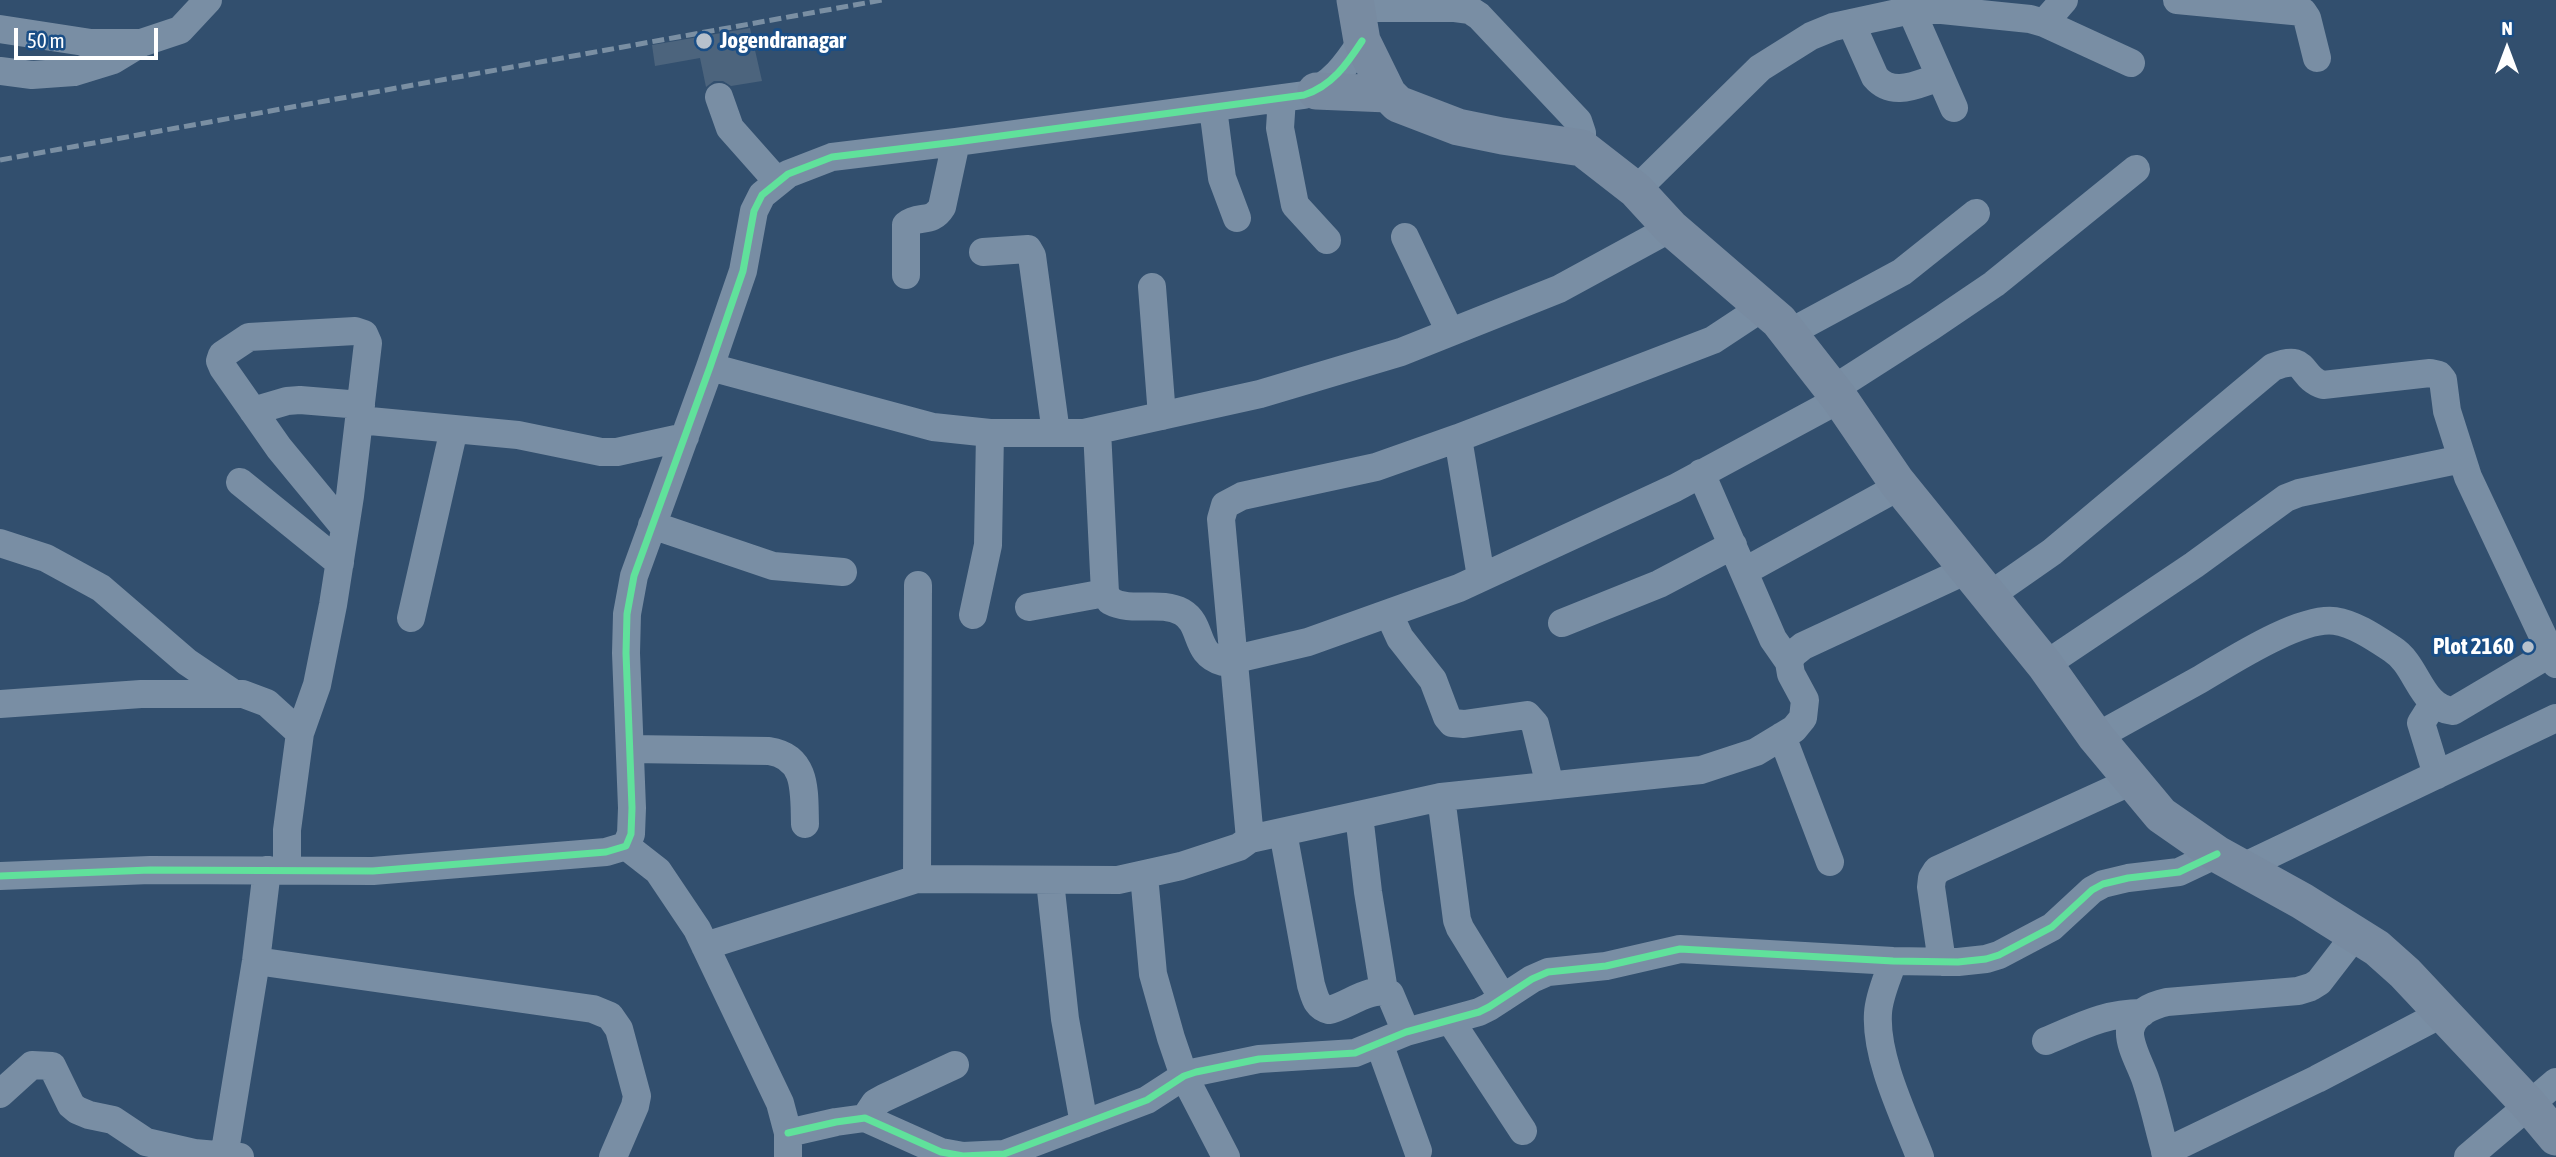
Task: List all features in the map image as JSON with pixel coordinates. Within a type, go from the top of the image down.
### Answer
[{"type":"main road","points":[[1358,16],[1388,94],[1407,108],[1458,127],[1582,148],[1636,190],[1671,228],[1763,307],[1789,333],[1836,394],[1900,486],[2045,665],[2096,737],[2161,815],[2229,861],[2368,941],[2405,973],[2443,1013],[2543,1094],[2556,1137]]},
{"type":"main road","points":[[1299,94],[1388,94]]},
{"type":"street","points":[[0,71],[32,75],[74,72],[113,60],[141,43],[180,30],[208,0]]},
{"type":"street","points":[[2044,23],[2064,0]]},
{"type":"street","points":[[2177,0],[2303,12],[2317,58]]},
{"type":"street","points":[[626,846],[631,834],[627,614],[634,576],[743,271],[754,211],[762,195],[778,181],[788,174],[832,157],[1213,108],[1299,94],[1344,68],[1358,16],[1455,8],[1470,10],[1479,16],[1573,115],[1582,133],[1582,148]]},
{"type":"street","points":[[1911,10],[1954,108]]},
{"type":"street","points":[[1636,190],[1771,60],[1811,36],[1851,23],[1911,10],[1942,10],[2030,19],[2131,64]]},
{"type":"street","points":[[1851,23],[1875,78],[1889,89],[1940,77]]},
{"type":"street","points":[[0,29],[91,43],[141,43]]},
{"type":"street","points":[[1299,94],[1280,128],[1295,205],[1327,240]]},
{"type":"street","points":[[719,97],[730,128],[778,181]]},
{"type":"street","points":[[1213,108],[1222,178],[1237,218]]},
{"type":"street","points":[[906,275],[906,225],[911,221],[937,215],[942,207],[957,142]]},
{"type":"street","points":[[1097,430],[1105,593],[1110,601],[1116,605],[1169,608],[1182,612],[1191,621],[1206,654],[1223,662],[1308,642],[1460,588],[1702,473],[1836,394],[1994,284],[2136,169]]},
{"type":"street","points":[[1789,333],[1902,272],[1976,213]]},
{"type":"street","points":[[710,367],[933,427],[990,433],[1084,433],[1260,394],[1401,352],[1559,289],[1671,228]]},
{"type":"street","points":[[1405,237],[1450,332]]},
{"type":"street","points":[[983,252],[1021,248],[1028,249],[1032,256],[1055,433]]},
{"type":"street","points":[[1152,287],[1162,416]]},
{"type":"street","points":[[1250,839],[1221,519],[1225,505],[1242,496],[1376,467],[1458,438],[1713,340],[1763,307]]},
{"type":"street","points":[[0,1094],[32,1065],[52,1066],[71,1105],[77,1110],[113,1120],[146,1142],[191,1155],[229,1156],[256,961],[287,830],[300,733],[317,685],[340,563],[345,528],[360,412],[368,343],[364,334],[355,331],[260,334],[249,337],[227,350],[220,360],[223,368],[279,448],[345,528]]},
{"type":"street","points":[[1789,662],[1803,646],[1979,582],[2052,552],[2273,367],[2286,362],[2296,362],[2303,366],[2315,383],[2323,385],[2439,374],[2443,380],[2447,411],[2468,477],[2553,658],[2453,711],[2441,710],[2433,704],[2396,651],[2353,626],[2322,621],[2274,638],[2096,737]]},
{"type":"street","points":[[253,411],[300,400],[454,429],[518,435],[601,452],[617,452],[685,437]]},
{"type":"street","points":[[411,618],[454,429]]},
{"type":"street","points":[[973,615],[988,545],[990,433]]},
{"type":"street","points":[[1458,438],[1482,577]]},
{"type":"street","points":[[2045,665],[2194,565],[2286,498],[2298,493],[2462,459]]},
{"type":"street","points":[[705,946],[917,879],[1096,882],[1144,875],[1172,869],[1239,847],[1250,839],[1441,797],[1701,770],[1756,752],[1794,729],[1803,718],[1805,700],[1791,674],[1789,662],[1773,639],[1702,473]]},
{"type":"street","points":[[240,482],[340,563]]},
{"type":"street","points":[[1745,571],[1900,486]]},
{"type":"street","points":[[652,525],[772,566],[843,572]]},
{"type":"street","points":[[0,543],[46,558],[101,588],[187,662],[233,693]]},
{"type":"street","points":[[1562,623],[1659,584],[1733,545]]},
{"type":"street","points":[[917,879],[918,585]]},
{"type":"street","points":[[1029,607],[1105,593]]},
{"type":"street","points":[[1389,614],[1400,638],[1433,680],[1452,723],[1464,724],[1527,715],[1535,724],[1550,786]]},
{"type":"street","points":[[0,704],[141,694],[233,693],[243,694],[267,704],[300,733]]},
{"type":"street","points":[[2433,704],[2421,723],[2437,775]]},
{"type":"street","points":[[626,846],[658,871],[697,929],[768,1073],[780,1103],[788,1145],[836,1122],[865,1118],[941,1152],[973,1156],[1004,1154],[1147,1100],[1184,1076],[1259,1059],[1342,1056],[1355,1053],[1406,1032],[1489,1007],[1532,979],[1548,972],[1606,965],[1680,949],[1942,962],[1999,955],[2052,927],[2092,890],[2104,884],[2229,861],[2437,775],[2556,718]]},
{"type":"street","points":[[1782,736],[1830,862]]},
{"type":"street","points":[[631,749],[782,753],[792,760],[800,774],[805,824]]},
{"type":"street","points":[[1942,962],[1931,887],[1937,870],[2132,780]]},
{"type":"street","points":[[1441,797],[1457,920],[1503,998]]},
{"type":"street","points":[[1359,815],[1367,892],[1384,991]]},
{"type":"street","points":[[1283,832],[1316,1002],[1321,1009],[1329,1010],[1374,992],[1384,991],[1390,995],[1406,1032]]},
{"type":"street","points":[[0,876],[139,870],[373,871],[606,852],[626,846]]},
{"type":"street","points":[[1144,875],[1153,974],[1171,1038],[1184,1076],[1226,1157]]},
{"type":"street","points":[[1050,880],[1065,1019],[1084,1124]]},
{"type":"street","points":[[2356,934],[2319,982],[2311,988],[2167,1002],[2153,1005],[2142,1013],[2130,1030],[2131,1039],[2146,1080],[2166,1154],[2443,1013]]},
{"type":"street","points":[[256,961],[593,1009],[610,1016],[619,1029],[637,1096],[613,1157]]},
{"type":"street","points":[[1893,961],[1878,1010],[1878,1022],[1887,1070],[1920,1157]]},
{"type":"street","points":[[2046,1041],[2104,1017],[2118,1013],[2142,1013]]},
{"type":"street","points":[[1450,1020],[1523,1131]]},
{"type":"street","points":[[1379,1043],[1418,1151]]},
{"type":"street","points":[[865,1118],[875,1103],[955,1065]]},
{"type":"street","points":[[2468,1157],[2543,1094]]},
{"type":"building","points":[[750,28],[762,81],[731,86],[723,81],[714,81],[706,87],[700,58],[655,66],[652,45]]},
{"type":"railway","points":[[0,160],[882,0]]},
{"type":"cycle path","points":[[0,876],[150,870],[373,871],[606,852],[626,846],[631,834],[632,808],[627,614],[634,576],[743,271],[754,211],[762,195],[788,174],[832,157],[1304,95],[1331,80],[1362,41]]},
{"type":"cycle path","points":[[788,1133],[865,1118],[941,1152],[963,1156],[1004,1154],[1147,1100],[1184,1076],[1259,1059],[1355,1053],[1406,1032],[1479,1012],[1548,972],[1606,966],[1680,949],[1893,961],[1958,962],[1986,959],[2052,927],[2092,890],[2103,884],[2179,872],[2217,854]]},
{"type":"place","name":"Jogendranagar","points":[[704,41]]},
{"type":"place","name":"Plot 2160","points":[[2528,647]]}]
